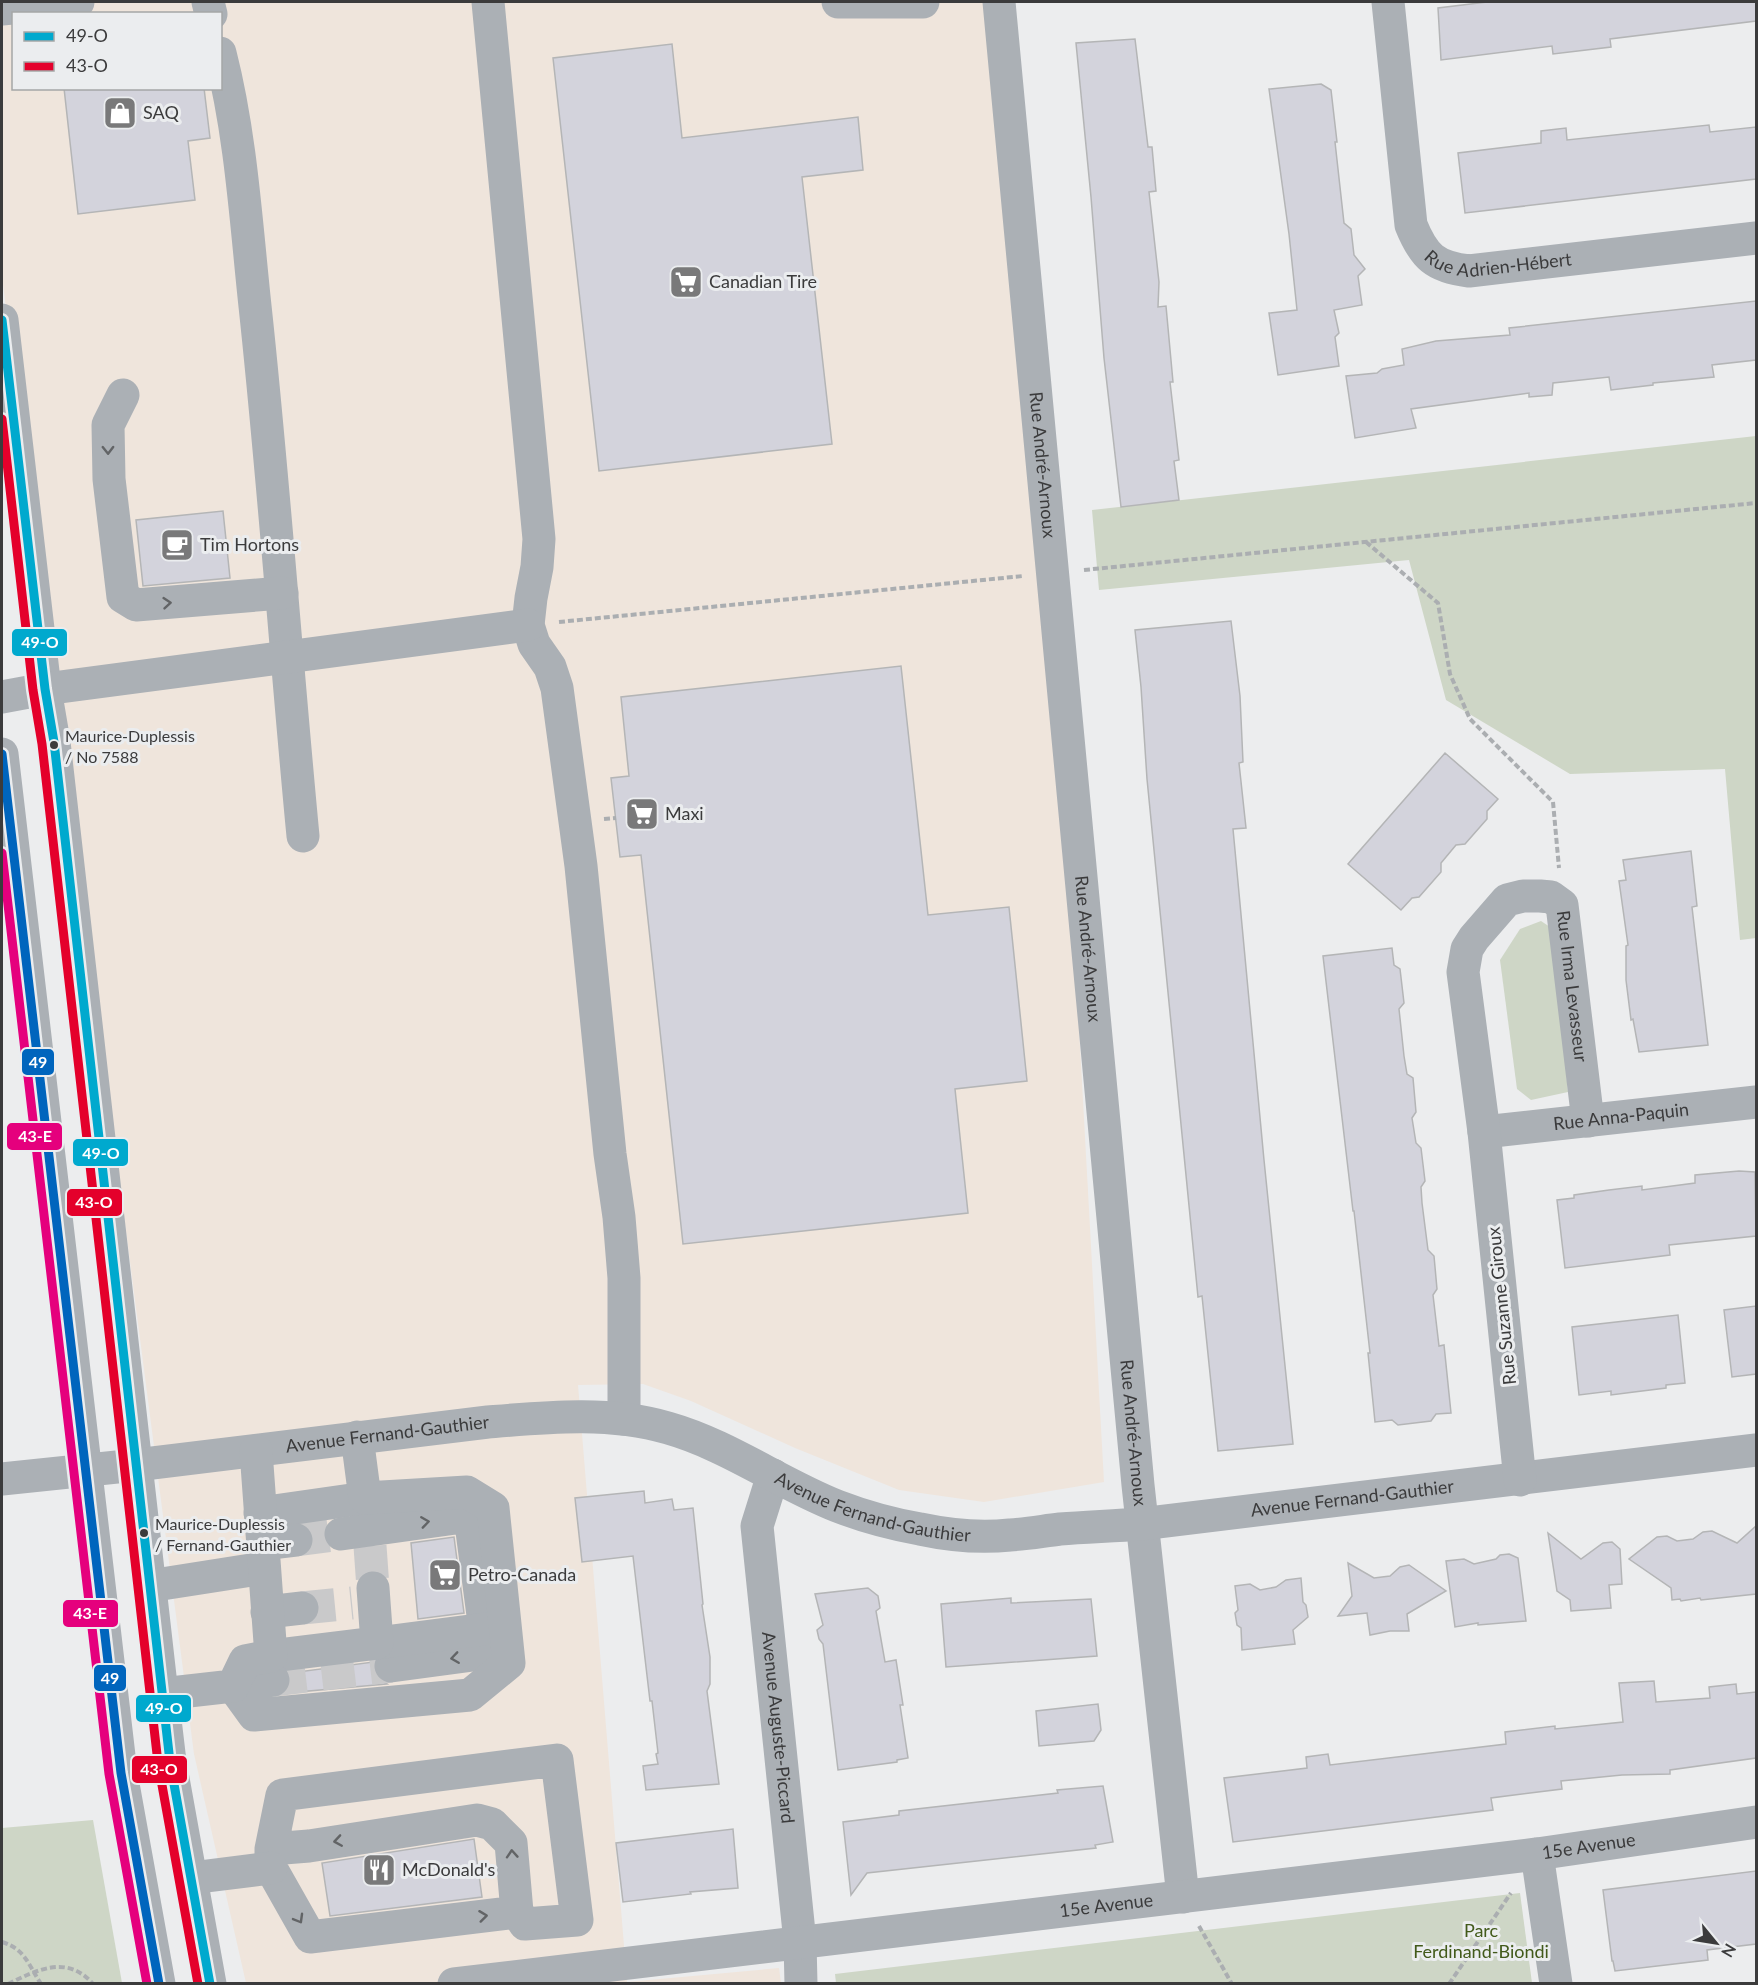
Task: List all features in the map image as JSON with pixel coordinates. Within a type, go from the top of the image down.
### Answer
[{"type":"street","points":[[2,9],[78,2]]},
{"type":"street","points":[[488,2],[539,539],[528,625],[534,644],[550,667],[556,688],[581,866],[624,1278],[622,1322],[624,1419]]},
{"type":"street","points":[[838,2],[923,2]]},
{"type":"street","name":"Rue André-Arnoux","points":[[999,2],[1142,1524],[1183,1897]]},
{"type":"street","name":"Rue Adrien-Hébert","points":[[1388,2],[1411,225],[1419,245],[1432,259],[1450,269],[1469,271],[1756,238]]},
{"type":"street","points":[[222,60],[227,78],[246,218],[268,423],[286,658],[303,836]]},
{"type":"street","points":[[2,320],[45,689],[54,742],[170,1762],[210,1983]]},
{"type":"street","points":[[123,395],[108,424],[109,479],[123,597],[136,605],[282,593]]},
{"type":"street","points":[[2,697],[45,689],[528,625]]},
{"type":"street","points":[[2,754],[121,1773],[159,1983]]},
{"type":"street","name":"Rue Irma Levasseur","points":[[1484,1132],[1463,972],[1467,949],[1474,938],[1507,900],[1523,896],[1551,897],[1562,905],[1588,1121]]},
{"type":"street","name":"Rue Anna-Paquin","points":[[1484,1132],[1756,1102]]},
{"type":"street","name":"Rue Suzanne Giroux","points":[[1484,1132],[1520,1480]]},
{"type":"street","name":"Avenue Fernand-Gauthier","points":[[2,1479],[536,1418],[624,1419],[668,1428],[711,1443],[838,1506],[888,1522],[922,1530],[957,1534],[1008,1535],[1059,1529],[1142,1524],[1756,1450]]},
{"type":"street","points":[[233,1686],[245,1661],[272,1668],[384,1655],[485,1629],[470,1515],[360,1537],[365,1498],[357,1437]]},
{"type":"street","points":[[256,1451],[272,1668]]},
{"type":"street","name":"Avenue Auguste-Piccard","points":[[773,1475],[757,1526],[800,1942],[801,1983]]},
{"type":"street","points":[[149,1586],[262,1542],[365,1498],[467,1492],[493,1508],[509,1663],[470,1695],[254,1715],[233,1686]]},
{"type":"street","points":[[262,1542],[296,1540]]},
{"type":"street","points":[[366,1598],[384,1655]]},
{"type":"street","points":[[267,1612],[302,1608]]},
{"type":"street","points":[[162,1695],[233,1686]]},
{"type":"street","points":[[517,1912],[309,1937],[271,1858],[282,1796],[557,1760],[577,1920],[586,1968]]},
{"type":"street","points":[[191,1878],[309,1846],[477,1820],[492,1824],[511,1843],[517,1912],[525,1924],[577,1920]]},
{"type":"street","name":"15e Avenue","points":[[454,1983],[507,1980],[586,1968],[1537,1854],[1756,1822]]},
{"type":"street","points":[[1537,1854],[1556,1983]]},
{"type":"path","points":[[528,625],[1756,503]]},
{"type":"path","points":[[1366,542],[1438,603],[1450,674],[1470,719],[1553,802],[1562,905]]},
{"type":"path","points":[[1449,1983],[1537,1854]]},
{"type":"path","points":[[1183,1897],[1232,1983]]},
{"type":"path","points":[[2,1942],[22,1952],[41,1983]]},
{"type":"path","points":[[8,1983],[51,1967],[67,1967],[79,1971],[93,1983]]},
{"type":"shaded area","points":[[78,2],[999,2],[1054,574],[1104,1482],[984,1502],[899,1490],[795,1448],[691,1401],[643,1384],[578,1385],[627,1982],[779,1968],[781,1983],[246,1983],[194,1754],[2,277],[2,9]]},
{"type":"green space","points":[[1756,436],[1756,938],[1740,940],[1725,769],[1570,774],[1446,700],[1409,560],[1099,590],[1092,510]]},
{"type":"green space","points":[[1541,921],[1553,929],[1568,1092],[1531,1100],[1517,1089],[1500,960],[1520,929]]},
{"type":"green space","points":[[93,1820],[122,1983],[2,1983],[2,1828]]},
{"type":"green space","name":"Parc Ferdinand-Biondi","points":[[1520,1893],[1532,1983],[836,1983],[835,1974]]},
{"type":"building","points":[[1487,2],[1756,2],[1756,21],[1610,39],[1611,47],[1553,54],[1552,46],[1441,60],[1438,8]]},
{"type":"building","points":[[1135,39],[1148,147],[1152,147],[1156,191],[1149,192],[1159,282],[1158,307],[1166,306],[1173,382],[1170,382],[1179,460],[1174,461],[1179,500],[1121,507],[1104,358],[1076,43]]},
{"type":"building","points":[[672,44],[682,138],[858,117],[863,170],[802,177],[832,444],[599,471],[553,58]]},
{"type":"building","points":[[1321,84],[1331,90],[1344,223],[1351,229],[1354,255],[1365,269],[1358,276],[1362,305],[1334,310],[1339,333],[1335,337],[1339,366],[1278,375],[1269,313],[1297,310],[1269,89]]},
{"type":"building","points":[[64,90],[204,90],[210,138],[188,141],[195,200],[78,214]]},
{"type":"building","points":[[1709,125],[1710,132],[1756,127],[1756,179],[1465,213],[1458,153],[1541,143],[1541,131],[1566,128],[1567,140]]},
{"type":"building","points":[[1756,301],[1756,360],[1712,365],[1714,377],[1611,390],[1609,377],[1553,383],[1552,395],[1529,397],[1529,393],[1411,409],[1416,428],[1355,438],[1346,376],[1377,373],[1382,369],[1404,365],[1402,349],[1436,341],[1510,335],[1509,328]]},
{"type":"building","points":[[223,511],[230,578],[143,586],[136,520]]},
{"type":"building","points":[[1231,621],[1240,696],[1243,762],[1239,763],[1246,828],[1233,829],[1293,1444],[1218,1451],[1202,1296],[1198,1297],[1147,779],[1135,630]]},
{"type":"building","points":[[901,666],[928,915],[1009,907],[1027,1081],[955,1089],[968,1213],[683,1244],[641,855],[620,857],[611,778],[629,776],[621,697]]},
{"type":"building","points":[[1445,753],[1498,799],[1487,811],[1487,819],[1465,844],[1456,845],[1441,863],[1441,872],[1419,897],[1412,898],[1401,910],[1348,864]]},
{"type":"building","points":[[1691,851],[1697,906],[1692,907],[1708,1045],[1639,1052],[1633,1019],[1631,1020],[1626,980],[1626,946],[1628,945],[1619,881],[1626,880],[1623,860]]},
{"type":"building","points":[[1392,948],[1394,965],[1400,969],[1404,1003],[1399,1009],[1404,1056],[1407,1074],[1413,1078],[1416,1112],[1412,1118],[1416,1143],[1421,1148],[1425,1181],[1421,1187],[1422,1203],[1428,1250],[1434,1256],[1437,1289],[1433,1295],[1439,1346],[1444,1345],[1451,1413],[1436,1414],[1431,1421],[1398,1425],[1392,1420],[1375,1422],[1368,1353],[1370,1353],[1323,956]]},
{"type":"building","points":[[1755,1172],[1756,1236],[1669,1245],[1670,1255],[1565,1268],[1557,1200],[1609,1190],[1642,1186],[1642,1190],[1695,1183],[1695,1175]]},
{"type":"building","points":[[1756,1306],[1756,1374],[1732,1377],[1724,1310]]},
{"type":"building","points":[[1678,1315],[1685,1383],[1666,1385],[1666,1388],[1611,1395],[1611,1391],[1579,1395],[1572,1327]]},
{"type":"building","points":[[644,1491],[645,1503],[672,1499],[674,1510],[693,1508],[702,1605],[710,1657],[710,1684],[707,1691],[719,1784],[646,1790],[643,1766],[658,1764],[656,1754],[658,1753],[633,1556],[582,1562],[575,1498]]},
{"type":"building","points":[[1756,1526],[1756,1594],[1701,1600],[1700,1598],[1672,1600],[1671,1588],[1629,1559],[1657,1537],[1667,1536],[1677,1541],[1693,1539],[1703,1532],[1712,1531],[1737,1543]]},
{"type":"building","points":[[1548,1533],[1581,1559],[1603,1543],[1612,1542],[1620,1549],[1622,1584],[1609,1585],[1611,1608],[1571,1611],[1570,1600],[1557,1591]]},
{"type":"building","points":[[454,1537],[464,1613],[418,1619],[411,1543]]},
{"type":"building","points":[[1509,1554],[1518,1558],[1526,1621],[1478,1625],[1478,1623],[1455,1627],[1446,1561],[1464,1559],[1474,1564]]},
{"type":"building","points":[[1348,1563],[1374,1578],[1390,1576],[1400,1567],[1409,1565],[1446,1591],[1407,1614],[1409,1631],[1390,1631],[1370,1635],[1367,1613],[1338,1616],[1352,1596]]},
{"type":"building","points":[[1301,1578],[1303,1602],[1306,1605],[1308,1617],[1293,1630],[1295,1644],[1242,1650],[1241,1628],[1237,1625],[1235,1613],[1238,1610],[1235,1586],[1250,1584],[1260,1590],[1276,1587],[1286,1580]]},
{"type":"building","points":[[868,1588],[878,1596],[880,1608],[876,1611],[885,1662],[896,1660],[908,1758],[897,1760],[897,1762],[838,1770],[823,1644],[817,1630],[823,1625],[815,1594]]},
{"type":"building","points":[[1011,1598],[1011,1603],[1091,1599],[1097,1656],[946,1667],[941,1604]]},
{"type":"building","points":[[373,1662],[376,1677],[387,1684],[286,1693],[291,1686],[290,1673]]},
{"type":"building","points":[[1654,1681],[1656,1702],[1710,1698],[1709,1687],[1736,1684],[1737,1694],[1756,1692],[1756,1758],[1670,1770],[1670,1774],[1622,1775],[1561,1781],[1562,1789],[1491,1798],[1493,1810],[1233,1842],[1224,1778],[1307,1768],[1306,1757],[1328,1754],[1330,1765],[1506,1744],[1505,1732],[1623,1722],[1619,1683]]},
{"type":"building","points":[[1098,1704],[1101,1730],[1094,1741],[1039,1746],[1036,1711]]},
{"type":"building","points":[[1103,1786],[1113,1842],[1095,1845],[1096,1848],[867,1873],[851,1895],[843,1822],[899,1815],[899,1811]]},
{"type":"building","points":[[733,1829],[738,1888],[690,1892],[691,1894],[623,1902],[616,1843]]},
{"type":"building","points":[[474,1839],[482,1897],[330,1916],[322,1863]]},
{"type":"building","points":[[1756,1871],[1756,1944],[1707,1950],[1708,1960],[1615,1971],[1603,1890]]},
{"type":"tunnel","points":[[296,1540],[341,1534]]},
{"type":"tunnel","points":[[370,1546],[373,1588]]},
{"type":"tunnel","points":[[302,1608],[352,1603]]},
{"type":"tunnel","points":[[273,1680],[391,1666]]},
{"type":"transit line","name":"49-O","points":[[2,320],[45,689],[54,742],[170,1762],[210,1984]]},
{"type":"transit line","name":"43-O","points":[[2,419],[33,690],[42,744],[158,1763],[198,1984]]},
{"type":"transit line","name":"49","points":[[2,754],[121,1773],[159,1984]]},
{"type":"transit line","name":"43-E","points":[[2,853],[109,1774],[147,1984]]},
{"type":"place","name":"SAQ","points":[[120,113]]},
{"type":"place","name":"Canadian Tire","points":[[686,282]]},
{"type":"place","name":"Tim Hortons","points":[[177,545]]},
{"type":"place","name":"Maurice-Duplessis / No 7588","points":[[54,745]]},
{"type":"place","name":"Maxi","points":[[642,814]]},
{"type":"place","name":"Maurice-Duplessis / Fernand-Gauthier","points":[[144,1533]]},
{"type":"place","name":"Petro-Canada","points":[[445,1575]]},
{"type":"place","name":"McDonald's","points":[[379,1870]]}]
